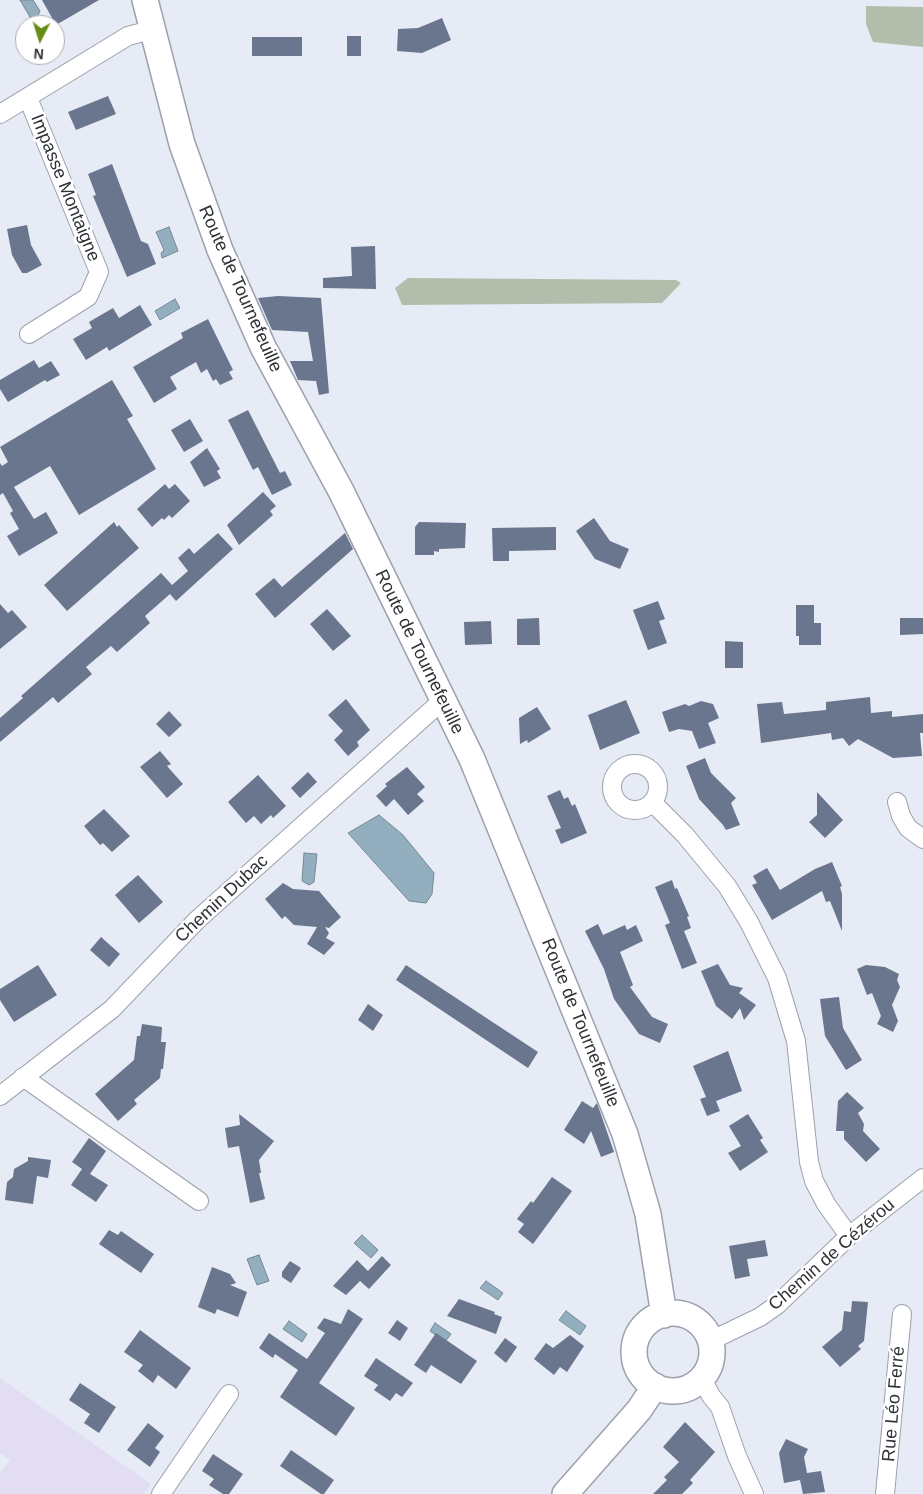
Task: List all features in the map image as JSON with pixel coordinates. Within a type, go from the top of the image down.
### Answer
[{"type":"street","name":"Route de Tournefeuille","points":[[145,0],[151,30],[182,144],[220,250],[288,396],[342,492],[444,700],[505,837],[625,1134],[648,1214],[664,1315]]},
{"type":"street","points":[[0,114],[128,36],[151,30]]},
{"type":"street","name":"Impasse Montaigne","points":[[28,98],[99,272],[88,297],[29,334]]},
{"type":"street","name":"Chemin Dubac","points":[[0,1096],[112,1009],[197,920],[444,700]]},
{"type":"street","points":[[652,802],[686,835],[727,886],[749,922],[777,978],[796,1041],[811,1172],[826,1204],[850,1236]]},
{"type":"street","points":[[898,802],[901,816],[908,828],[923,839]]},
{"type":"street","points":[[23,1077],[199,1201]]},
{"type":"street","name":"Chemin de Cézérou","points":[[710,1341],[760,1317],[777,1305],[850,1236],[923,1178]]},
{"type":"street","points":[[674,1314],[693,1319],[704,1329],[710,1341],[711,1360],[702,1378],[694,1385],[682,1390],[670,1391],[655,1386],[643,1376],[637,1367],[635,1346],[646,1325],[664,1315],[674,1314]]},
{"type":"street","name":"Rue Léo Ferré","points":[[886,1494],[902,1314]]},
{"type":"street","points":[[702,1378],[711,1396],[720,1407],[737,1456],[754,1494]]},
{"type":"street","points":[[565,1494],[639,1410],[655,1386]]},
{"type":"street","points":[[161,1494],[229,1394]]},
{"type":"shaded area","points":[[0,1378],[151,1484],[144,1494],[0,1494],[0,1473],[10,1460],[0,1453]]},
{"type":"green space","points":[[866,6],[923,7],[923,47],[873,42],[866,24]]},
{"type":"green space","points":[[408,278],[676,280],[681,283],[662,303],[402,305],[395,288]]},
{"type":"water","points":[[20,0],[33,0],[40,11],[38,15],[29,15]]},
{"type":"water","points":[[169,227],[178,251],[162,258],[161,253],[164,250],[156,232]]},
{"type":"water","points":[[175,299],[180,308],[160,320],[155,311]]},
{"type":"water","points":[[379,815],[403,835],[434,873],[432,894],[426,903],[409,901],[348,833]]},
{"type":"water","points":[[304,853],[317,854],[314,882],[309,885],[302,881]]},
{"type":"water","points":[[362,1235],[378,1250],[371,1258],[354,1243]]},
{"type":"water","points":[[259,1255],[269,1281],[257,1285],[247,1259]]},
{"type":"water","points":[[486,1281],[503,1293],[498,1300],[480,1288]]},
{"type":"water","points":[[566,1311],[586,1326],[580,1335],[559,1320]]},
{"type":"water","points":[[289,1321],[307,1334],[302,1342],[283,1329]]},
{"type":"water","points":[[435,1323],[451,1334],[445,1342],[430,1331]]},
{"type":"building","points":[[42,0],[99,0],[65,20],[65,15],[50,15]]},
{"type":"building","points":[[442,18],[451,40],[422,53],[397,51],[398,29],[418,28]]},
{"type":"building","points":[[347,36],[361,36],[361,56],[347,56]]},
{"type":"building","points":[[252,37],[302,37],[302,56],[252,56]]},
{"type":"building","points":[[108,96],[116,114],[76,130],[68,112]]},
{"type":"building","points":[[112,164],[141,241],[148,244],[156,264],[127,277],[93,196],[96,195],[88,174]]},
{"type":"building","points":[[27,225],[31,245],[42,265],[27,273],[22,273],[12,255],[7,229]]},
{"type":"building","points":[[375,246],[376,289],[323,288],[323,278],[352,276],[351,247]]},
{"type":"building","points":[[278,296],[321,298],[329,393],[319,395],[316,381],[298,380],[290,361],[313,361],[308,332],[272,330],[258,298]]},
{"type":"building","points":[[140,305],[152,325],[109,351],[107,347],[86,360],[73,339],[92,328],[89,322],[113,308],[119,318]]},
{"type":"building","points":[[208,319],[233,370],[229,372],[233,379],[220,385],[216,379],[213,381],[207,369],[201,373],[196,362],[170,377],[177,389],[154,403],[133,367],[183,338],[181,333]]},
{"type":"building","points":[[34,360],[39,368],[51,361],[60,375],[47,382],[45,380],[8,402],[0,389],[0,380]]},
{"type":"building","points":[[112,380],[133,416],[127,419],[156,469],[79,515],[50,466],[14,487],[34,519],[46,512],[58,533],[19,556],[7,536],[19,529],[10,513],[13,511],[3,493],[0,495],[0,463],[2,466],[8,462],[0,447]]},
{"type":"building","points":[[248,410],[280,473],[285,471],[292,485],[272,495],[258,467],[253,470],[228,420]]},
{"type":"building","points":[[190,419],[203,441],[184,452],[171,430]]},
{"type":"building","points":[[207,448],[220,469],[217,471],[221,478],[204,487],[190,462]]},
{"type":"building","points":[[165,484],[169,489],[175,484],[190,501],[172,518],[169,515],[164,520],[162,518],[152,527],[137,509]]},
{"type":"building","points":[[263,492],[276,506],[270,511],[273,515],[239,545],[227,525]]},
{"type":"building","points":[[594,518],[610,541],[629,549],[620,569],[595,559],[576,531]]},
{"type":"building","points":[[114,522],[117,527],[119,525],[139,548],[67,611],[44,585]]},
{"type":"building","points":[[419,522],[466,523],[465,548],[439,549],[439,552],[434,551],[434,555],[415,555],[415,527]]},
{"type":"building","points":[[556,527],[556,550],[509,551],[509,561],[493,561],[492,528]]},
{"type":"building","points":[[218,533],[233,549],[176,601],[170,594],[145,616],[150,623],[117,652],[111,646],[86,667],[92,674],[58,703],[53,697],[0,742],[0,718],[23,698],[21,696],[161,573],[172,585],[188,571],[178,558],[189,548],[194,554]]},
{"type":"building","points":[[345,533],[353,549],[275,618],[255,594],[274,578],[282,587]]},
{"type":"building","points":[[658,601],[665,619],[659,621],[667,643],[648,650],[633,610]]},
{"type":"building","points":[[0,604],[8,613],[12,610],[27,627],[0,649]]},
{"type":"building","points":[[796,605],[814,605],[814,623],[821,623],[821,645],[799,645],[799,636],[796,636]]},
{"type":"building","points":[[327,609],[351,636],[333,651],[310,624]]},
{"type":"building","points":[[539,618],[540,645],[517,645],[517,619]]},
{"type":"building","points":[[900,618],[923,618],[923,634],[900,635]]},
{"type":"building","points":[[491,621],[492,644],[465,645],[464,622]]},
{"type":"building","points":[[725,641],[743,642],[743,668],[725,668]]},
{"type":"building","points":[[870,697],[871,713],[892,711],[892,717],[923,714],[923,733],[920,733],[922,756],[893,758],[858,739],[849,746],[843,738],[832,740],[831,733],[761,743],[757,704],[782,702],[784,714],[826,710],[826,702]]},
{"type":"building","points":[[346,699],[370,730],[357,742],[359,746],[348,756],[334,740],[343,731],[328,715]]},
{"type":"building","points":[[626,700],[640,733],[600,750],[588,715]]},
{"type":"building","points":[[701,701],[713,704],[719,718],[708,723],[716,743],[699,749],[692,731],[679,729],[669,732],[662,712],[685,704],[689,706]]},
{"type":"building","points":[[537,707],[551,729],[528,743],[527,740],[520,744],[519,718]]},
{"type":"building","points":[[169,711],[182,725],[169,737],[156,724]]},
{"type":"building","points":[[160,751],[171,764],[167,766],[183,784],[167,798],[140,767]]},
{"type":"building","points":[[705,758],[711,773],[736,798],[731,803],[740,825],[726,830],[699,799],[686,766]]},
{"type":"building","points":[[407,767],[425,787],[417,794],[424,801],[408,815],[394,799],[386,807],[376,796],[387,786],[385,784]]},
{"type":"building","points":[[308,772],[317,782],[300,798],[291,788]]},
{"type":"building","points":[[258,775],[286,806],[273,818],[271,815],[261,824],[254,816],[246,823],[228,802]]},
{"type":"building","points":[[560,790],[564,799],[568,797],[572,806],[575,804],[587,833],[561,844],[555,830],[561,828],[547,796]]},
{"type":"building","points":[[817,792],[843,820],[825,838],[809,822],[817,815]]},
{"type":"building","points":[[104,809],[130,836],[112,852],[103,843],[100,845],[84,826]]},
{"type":"building","points":[[832,862],[842,886],[840,887],[842,894],[842,931],[830,901],[826,902],[822,891],[772,920],[752,885],[757,883],[753,876],[767,868],[780,890],[815,869]]},
{"type":"building","points":[[138,875],[163,902],[139,923],[115,895]]},
{"type":"building","points":[[672,880],[689,916],[687,917],[691,928],[684,931],[697,963],[682,969],[665,925],[670,923],[655,887]]},
{"type":"building","points":[[283,883],[293,889],[319,891],[341,917],[329,928],[325,927],[329,933],[326,938],[335,943],[324,955],[307,944],[317,927],[294,925],[285,916],[282,919],[265,899]]},
{"type":"building","points":[[598,924],[603,935],[625,925],[627,930],[636,925],[643,941],[620,952],[633,985],[630,987],[652,1017],[668,1024],[660,1043],[639,1034],[614,999],[604,969],[585,931]]},
{"type":"building","points":[[101,937],[120,954],[109,967],[90,950]]},
{"type":"building","points":[[718,964],[730,985],[743,988],[739,993],[756,1005],[744,1020],[740,1008],[732,1019],[716,1006],[701,971]]},
{"type":"building","points":[[38,965],[57,995],[14,1022],[0,1000],[0,989]]},
{"type":"building","points":[[406,965],[538,1052],[528,1068],[396,980]]},
{"type":"building","points":[[866,965],[885,967],[899,974],[897,980],[900,987],[892,1005],[898,1021],[893,1032],[877,1024],[881,1016],[872,993],[867,995],[857,969]]},
{"type":"building","points":[[839,997],[843,1028],[862,1060],[846,1070],[825,1036],[820,999]]},
{"type":"building","points":[[368,1004],[383,1015],[373,1031],[358,1020]]},
{"type":"building","points":[[142,1024],[162,1027],[161,1042],[166,1042],[163,1069],[161,1069],[160,1078],[134,1100],[137,1104],[118,1121],[95,1094],[134,1060],[137,1036],[140,1036]]},
{"type":"building","points":[[728,1051],[742,1091],[716,1101],[720,1111],[707,1116],[700,1099],[706,1097],[693,1066]]},
{"type":"building","points":[[847,1092],[864,1108],[858,1113],[864,1124],[863,1131],[880,1149],[866,1162],[844,1139],[844,1131],[836,1131],[838,1101]]},
{"type":"building","points":[[582,1101],[593,1108],[597,1103],[614,1152],[601,1157],[591,1131],[584,1144],[564,1130]]},
{"type":"building","points":[[239,1114],[274,1141],[259,1160],[261,1173],[259,1173],[265,1199],[250,1203],[239,1146],[228,1148],[225,1128],[240,1125]]},
{"type":"building","points":[[748,1114],[763,1138],[760,1140],[768,1152],[740,1171],[728,1153],[741,1146],[729,1126]]},
{"type":"building","points":[[89,1138],[106,1151],[90,1174],[108,1185],[96,1202],[71,1185],[82,1169],[72,1162]]},
{"type":"building","points":[[28,1157],[51,1160],[48,1178],[37,1176],[33,1204],[5,1200],[7,1182],[13,1177],[14,1169],[28,1161]]},
{"type":"building","points":[[552,1177],[572,1191],[533,1244],[518,1232],[524,1224],[517,1219],[531,1201],[533,1203]]},
{"type":"building","points":[[109,1230],[118,1235],[121,1231],[154,1254],[141,1273],[99,1244]]},
{"type":"building","points":[[765,1240],[768,1256],[747,1259],[750,1276],[735,1279],[729,1246]]},
{"type":"building","points":[[382,1256],[391,1265],[369,1289],[360,1281],[346,1295],[333,1286],[357,1260],[368,1271]]},
{"type":"building","points":[[290,1261],[301,1268],[291,1283],[282,1277],[282,1272]]},
{"type":"building","points":[[212,1267],[230,1274],[236,1283],[230,1285],[247,1292],[238,1317],[217,1309],[215,1314],[198,1307]]},
{"type":"building","points":[[459,1299],[495,1312],[494,1314],[502,1317],[496,1334],[447,1316]]},
{"type":"building","points":[[852,1301],[868,1302],[864,1341],[858,1346],[861,1349],[840,1367],[822,1347],[842,1330],[844,1311],[851,1312]]},
{"type":"building","points":[[348,1309],[363,1319],[319,1383],[355,1408],[336,1436],[280,1397],[298,1370],[275,1354],[273,1358],[259,1348],[269,1333],[307,1359],[325,1333],[317,1328],[324,1318],[341,1324]]},
{"type":"building","points":[[397,1320],[408,1328],[400,1341],[388,1333]]},
{"type":"building","points":[[140,1330],[191,1368],[176,1389],[158,1375],[153,1383],[138,1371],[143,1365],[124,1352]]},
{"type":"building","points":[[436,1333],[477,1361],[461,1384],[431,1365],[426,1373],[414,1365]]},
{"type":"building","points":[[570,1335],[584,1346],[567,1372],[560,1367],[554,1375],[534,1359],[546,1343],[553,1348]]},
{"type":"building","points":[[505,1338],[517,1347],[506,1363],[494,1353]]},
{"type":"building","points":[[376,1358],[413,1383],[402,1397],[396,1393],[390,1401],[374,1390],[378,1385],[364,1376]]},
{"type":"building","points":[[80,1383],[116,1407],[99,1433],[84,1423],[90,1414],[69,1400]]},
{"type":"building","points":[[685,1422],[715,1452],[690,1480],[693,1483],[682,1494],[653,1494],[667,1480],[664,1477],[679,1462],[663,1447]]},
{"type":"building","points":[[148,1423],[164,1436],[155,1448],[160,1452],[150,1467],[127,1450]]},
{"type":"building","points":[[786,1439],[808,1449],[804,1457],[807,1473],[821,1471],[825,1492],[803,1494],[800,1480],[784,1483],[779,1453]]},
{"type":"building","points":[[291,1450],[334,1480],[324,1494],[321,1494],[280,1466]]},
{"type":"building","points":[[213,1454],[243,1474],[229,1494],[223,1494],[209,1485],[214,1479],[202,1471]]}]
